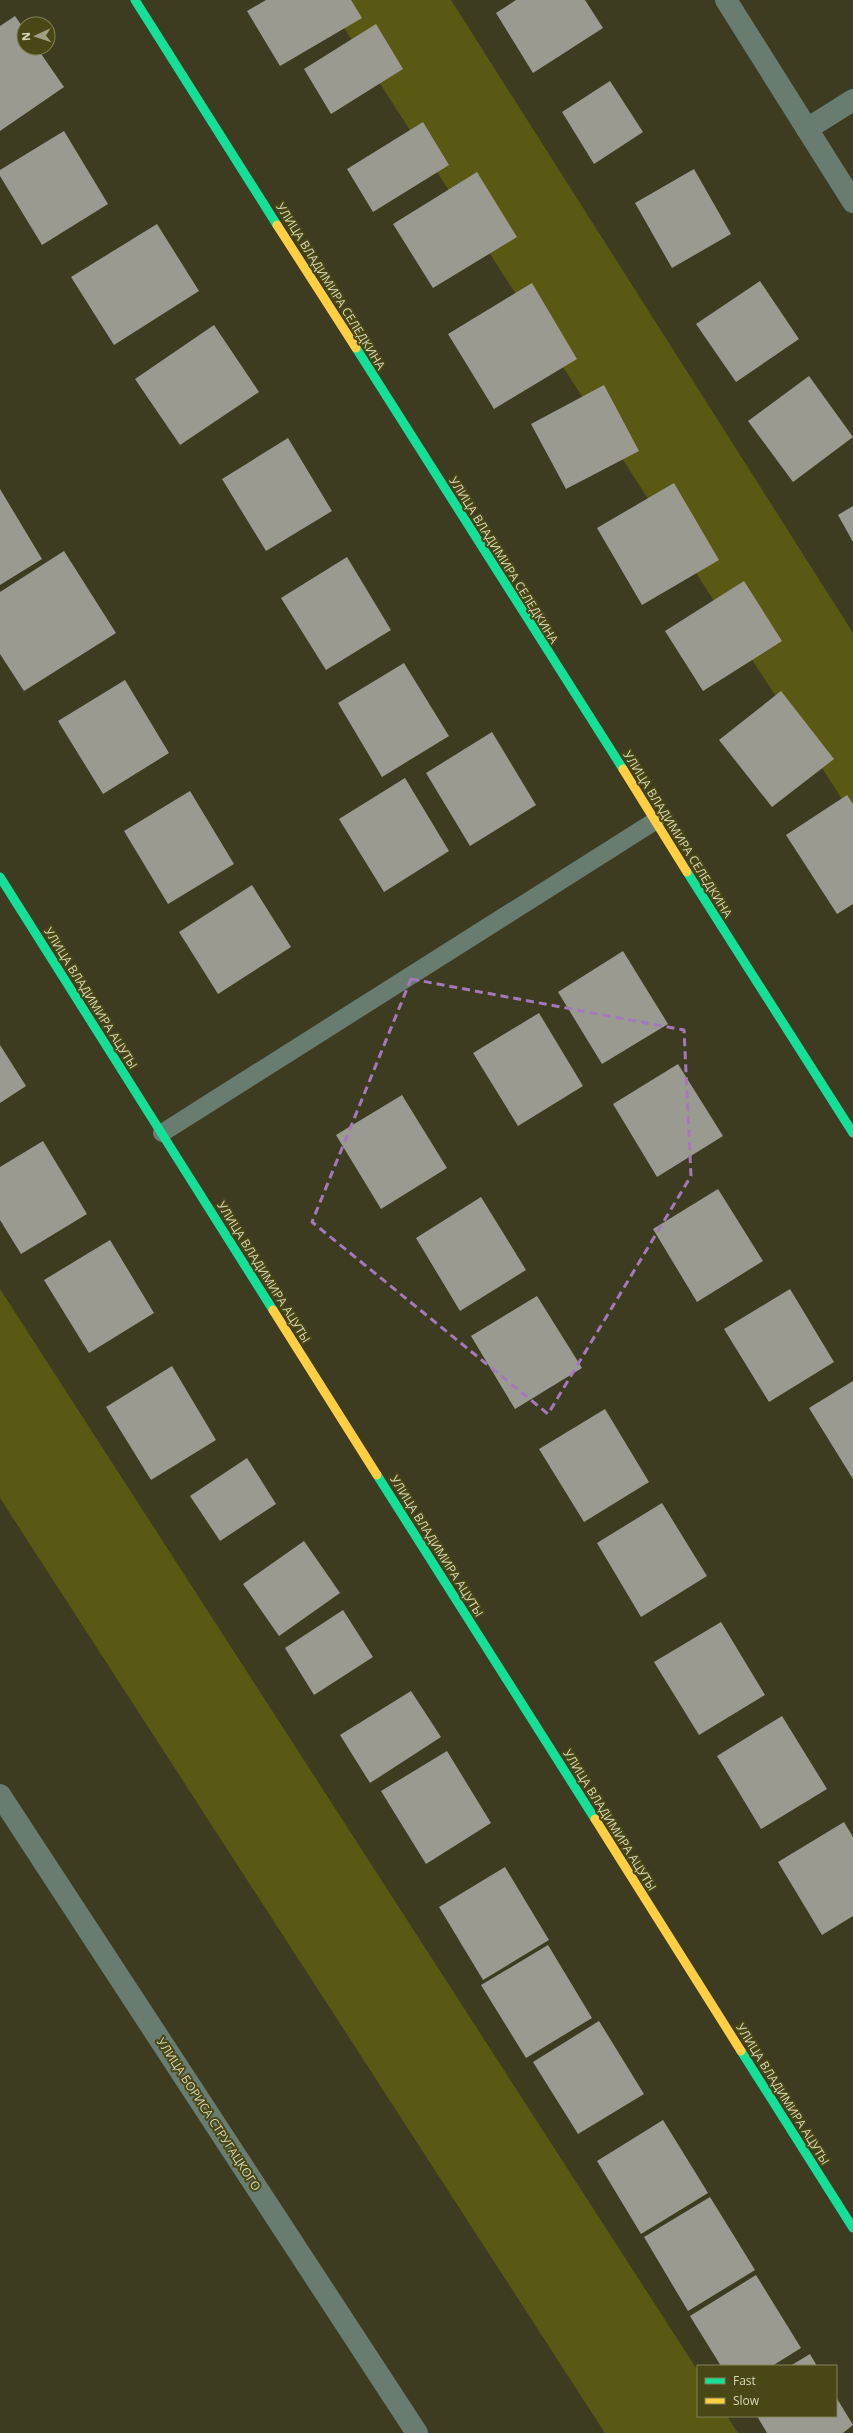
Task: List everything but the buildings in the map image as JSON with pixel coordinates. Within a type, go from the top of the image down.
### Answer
[{"type":"street","name":"УЛИЦА ВЛАДИМИРА СЕЛЕДКИНА","points":[[135,0],[853,1133]]},
{"type":"street","points":[[726,0],[853,202]]},
{"type":"street","points":[[807,129],[853,100]]},
{"type":"street","name":"УЛИЦА ВЛАДИМИРА АЦУТЫ","points":[[0,877],[853,2228]]},
{"type":"street","name":"УЛИЦА БОРИСА СТРУГАЦКОГО","points":[[0,1795],[417,2433]]},
{"type":"lane","points":[[162,1133],[655,821]]},
{"type":"highlighted area","points":[[411,979],[684,1030],[691,1176],[548,1414],[312,1222]]},
{"type":"shaded area","points":[[326,0],[451,0],[853,633],[853,816]]},
{"type":"shaded area","points":[[0,1289],[697,2369],[697,2417],[728,2417],[738,2433],[605,2433],[0,1498]]},
{"type":"traffic: fast","points":[[135,0],[277,225]]},
{"type":"traffic: fast","points":[[356,348],[623,769]]},
{"type":"traffic: fast","points":[[687,872],[853,1133]]},
{"type":"traffic: fast","points":[[0,877],[273,1310]]},
{"type":"traffic: fast","points":[[377,1475],[595,1819]]},
{"type":"traffic: fast","points":[[741,2051],[853,2228]]},
{"type":"traffic: slow","points":[[277,225],[356,348]]},
{"type":"traffic: slow","points":[[623,769],[687,872]]},
{"type":"traffic: slow","points":[[273,1310],[377,1475]]},
{"type":"traffic: slow","points":[[595,1819],[741,2051]]}]
